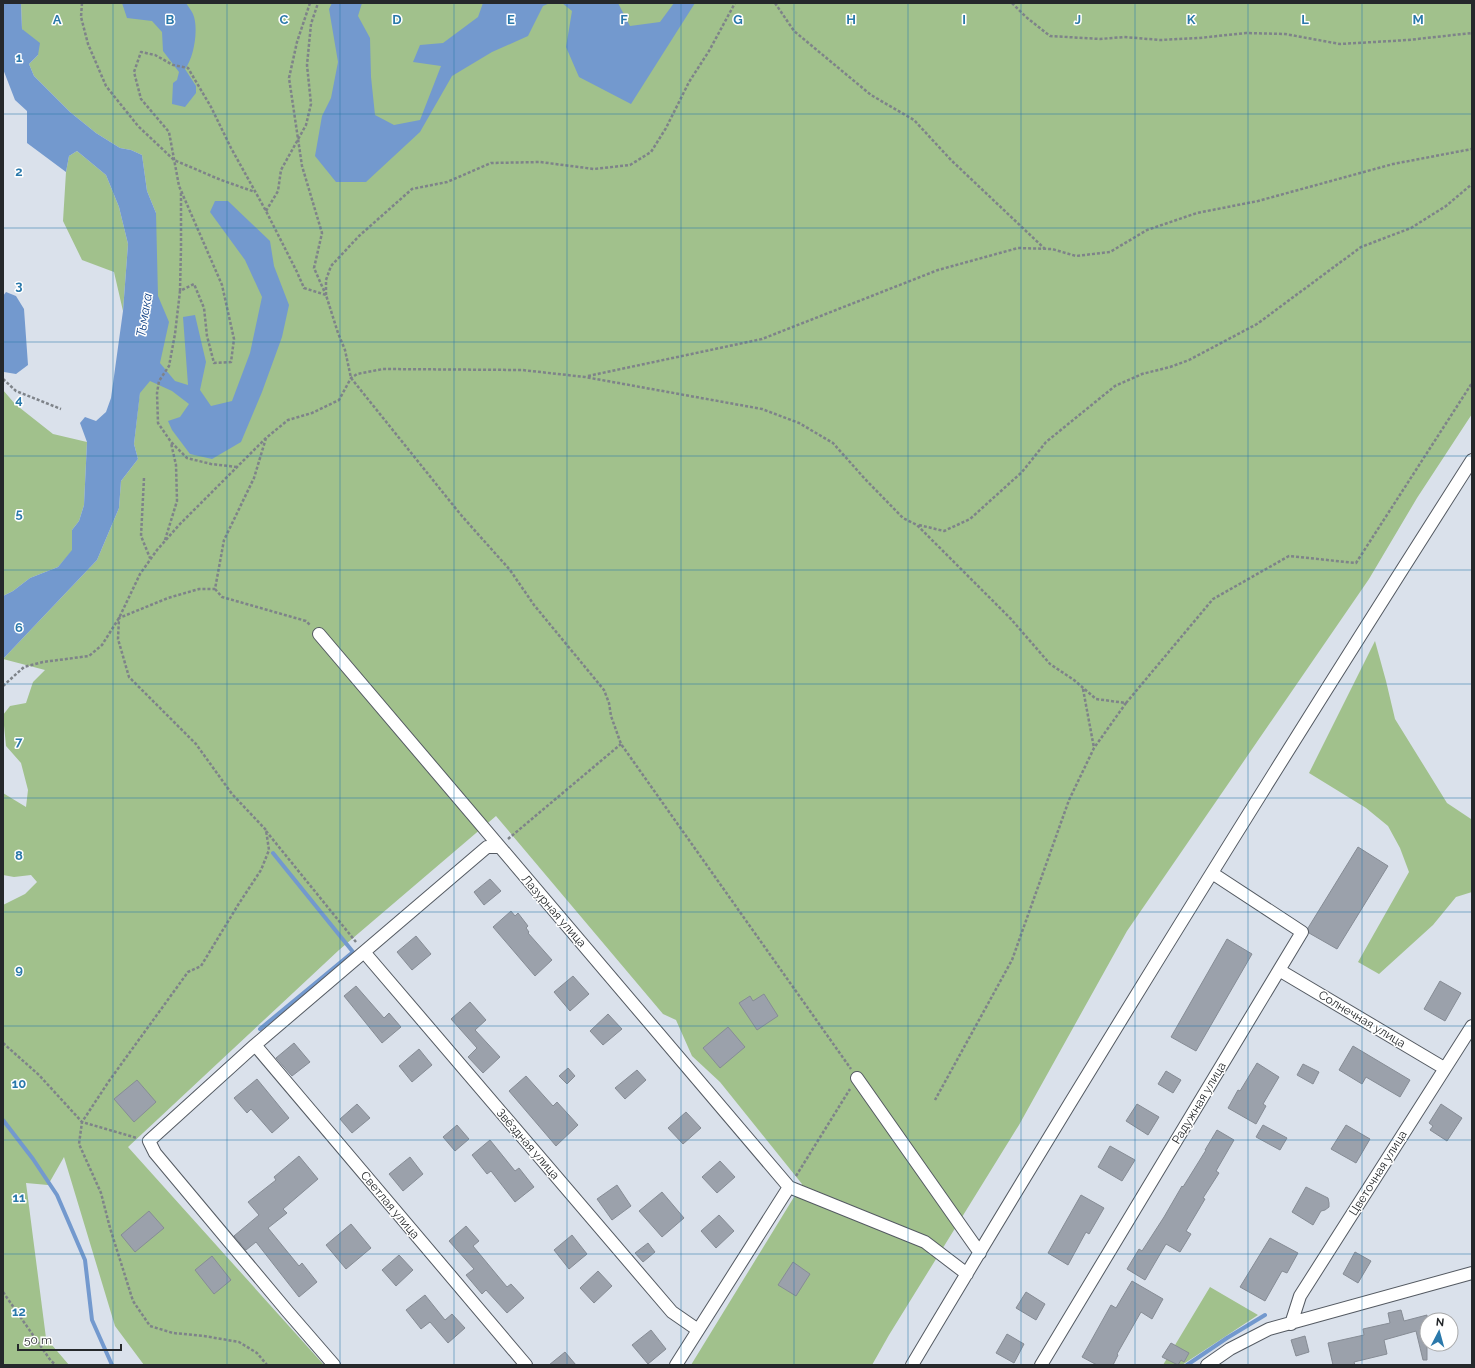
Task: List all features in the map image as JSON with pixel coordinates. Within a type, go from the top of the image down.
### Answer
[{"type":"street","points":[[912,1365],[1212,873],[1472,460]]},
{"type":"street","name":"Лазурная улица","points":[[319,634],[789,1187]]},
{"type":"street","points":[[334,1365],[210,1221],[155,1153],[149,1141],[255,1045],[487,847],[499,847]]},
{"type":"street","name":"Радужная улица","points":[[1041,1365],[1302,932],[1212,873]]},
{"type":"street","name":"Звёздная улица","points":[[364,952],[672,1312],[698,1330]]},
{"type":"street","name":"Солнечная улица","points":[[1279,970],[1444,1068]]},
{"type":"street","name":"Цветочная улица","points":[[1291,1324],[1300,1296],[1472,1026]]},
{"type":"street","name":"Светлая улица","points":[[255,1045],[526,1365]]},
{"type":"street","points":[[857,1078],[980,1253]]},
{"type":"street","points":[[676,1365],[789,1187],[925,1242],[967,1274]]},
{"type":"street","points":[[1207,1365],[1230,1349],[1268,1329],[1291,1324],[1472,1273]]},
{"type":"path","points":[[82,3],[81,17],[88,44],[106,86],[138,126],[174,160],[221,180],[255,192]]},
{"type":"path","points":[[310,3],[297,42],[289,78],[302,166],[322,233],[314,268],[326,295],[345,350],[352,378],[461,515],[510,570],[534,605],[604,690],[621,744],[857,1078],[789,1187]]},
{"type":"path","points":[[266,211],[278,191],[281,170],[306,125],[311,104],[306,65],[311,24],[318,3]]},
{"type":"path","points":[[326,295],[326,280],[331,266],[359,236],[412,189],[447,182],[490,164],[540,162],[594,169],[630,165],[651,152],[666,128],[689,82],[709,51],[735,3]]},
{"type":"path","points":[[775,3],[794,31],[871,94],[914,120],[951,160],[1045,249]]},
{"type":"path","points":[[1012,3],[1026,17],[1050,36],[1100,39],[1124,37],[1160,40],[1246,33],[1285,34],[1340,44],[1408,40],[1472,33]]},
{"type":"path","points":[[180,291],[194,284],[204,308],[207,336],[214,363],[231,362],[234,339],[222,285],[179,186],[169,132],[141,98],[134,72],[141,52],[155,55],[172,65],[188,68],[211,107],[231,148],[266,211],[304,288],[326,295]]},
{"type":"path","points":[[585,377],[762,339],[938,270],[1018,248],[1052,249],[1076,256],[1110,252],[1147,230],[1197,213],[1258,201],[1393,164],[1472,149]]},
{"type":"path","points":[[3,686],[24,667],[43,662],[89,656],[102,645],[119,618],[140,574],[164,542],[266,438],[288,420],[312,413],[339,400],[356,374],[383,369],[522,370],[585,377],[762,410],[799,423],[833,443],[903,518],[917,525],[944,531],[970,519],[1022,472],[1046,442],[1115,386],[1142,374],[1170,367],[1189,360],[1257,324],[1361,247],[1411,228],[1446,206],[1472,184]]},
{"type":"path","points":[[181,191],[182,248],[180,291],[175,334],[169,366],[160,381],[157,393],[158,423],[171,442],[187,458],[211,464],[237,467]]},
{"type":"path","points":[[3,379],[16,391],[61,409]]},
{"type":"path","points":[[935,1100],[1012,960],[1069,800],[1094,748],[1126,703],[1213,599],[1289,556],[1356,563],[1472,382]]},
{"type":"path","points":[[215,589],[224,540],[254,478],[266,438]]},
{"type":"path","points":[[164,542],[177,501],[176,465],[171,442]]},
{"type":"path","points":[[144,478],[141,536],[150,559]]},
{"type":"path","points":[[917,525],[1011,619],[1050,664],[1096,699],[1126,703]]},
{"type":"path","points":[[119,618],[168,598],[193,590],[215,589],[222,596],[306,621],[319,634]]},
{"type":"path","points":[[119,618],[118,639],[129,677],[196,744],[232,794],[266,830],[364,952]]},
{"type":"path","points":[[1083,688],[1094,748]]},
{"type":"path","points":[[499,847],[621,744]]},
{"type":"path","points":[[266,830],[269,850],[261,870],[238,905],[202,966],[188,972],[109,1081],[82,1122],[79,1144],[101,1194],[133,1301],[150,1326],[173,1333],[204,1336],[239,1342],[258,1353],[267,1365]]},
{"type":"path","points":[[3,1043],[39,1075],[82,1122],[149,1141]]},
{"type":"path","points":[[3,1292],[51,1361],[56,1365]]},
{"type":"green space","points":[[21,3],[1472,3],[1472,414],[1417,498],[1369,579],[1127,931],[1019,1125],[872,1365],[691,1365],[802,1184],[720,1082],[692,1056],[676,1020],[663,1014],[496,816],[339,950],[128,1147],[324,1365],[144,1365],[115,1326],[64,1157],[48,1185],[26,1183],[46,1338],[69,1365],[3,1365],[3,905],[25,894],[37,882],[31,875],[14,877],[3,875],[3,793],[26,807],[28,790],[21,763],[6,746],[3,715],[10,706],[26,703],[33,682],[45,670],[3,659],[97,560],[119,508],[121,481],[138,459],[134,444],[144,355],[156,213],[147,191],[142,155],[131,150],[120,148],[96,133],[70,112],[34,76],[29,64],[38,55],[22,29]]},
{"type":"green space","points":[[77,151],[106,175],[119,207],[128,244],[123,311],[114,272],[82,260],[63,221],[66,172],[69,156]]},
{"type":"green space","points":[[3,390],[15,404],[53,434],[87,442],[84,505],[79,521],[72,530],[72,551],[58,567],[30,578],[13,591],[3,596]]},
{"type":"green space","points":[[1375,641],[1395,719],[1447,803],[1471,819],[1472,827],[1472,892],[1456,897],[1433,925],[1379,974],[1358,962],[1409,872],[1400,848],[1388,826],[1366,808],[1309,773]]},
{"type":"green space","points":[[1210,1287],[1258,1315],[1182,1365],[1163,1365]]},
{"type":"water","name":"Тьмака","points":[[3,3],[21,3],[22,29],[40,43],[38,55],[29,64],[34,76],[70,112],[96,133],[120,148],[131,150],[142,155],[147,191],[156,213],[158,296],[169,322],[160,363],[175,381],[188,385],[183,317],[195,315],[206,362],[200,390],[211,406],[232,401],[250,353],[262,297],[245,260],[210,212],[215,201],[228,201],[270,241],[274,266],[289,305],[282,337],[262,392],[241,442],[212,459],[190,454],[172,430],[168,421],[180,417],[189,404],[172,391],[150,381],[140,393],[134,444],[138,459],[121,481],[119,508],[97,560],[3,659],[3,596],[13,591],[30,578],[58,567],[72,550],[72,530],[79,521],[84,505],[87,442],[80,423],[85,417],[96,421],[106,412],[111,398],[123,311],[128,244],[119,207],[106,175],[77,151],[69,156],[66,172],[27,143],[27,111],[15,100],[3,69]]},
{"type":"water","points":[[122,3],[186,3],[193,14],[196,27],[195,43],[191,58],[185,69],[196,86],[196,93],[185,107],[172,104],[173,83],[177,80],[179,72],[163,51],[162,32],[152,21],[127,18]]},
{"type":"water","points":[[332,3],[362,3],[358,16],[370,38],[371,77],[375,115],[394,125],[420,120],[441,66],[413,62],[420,45],[443,43],[478,17],[483,3],[550,3],[543,6],[528,36],[492,52],[452,76],[420,132],[366,182],[336,182],[315,156],[322,116],[331,98],[338,62],[329,9]]},
{"type":"water","points":[[562,3],[618,3],[630,26],[660,22],[674,3],[695,3],[631,104],[579,77],[566,47],[572,11]]},
{"type":"water","points":[[6,292],[16,296],[24,309],[28,365],[16,374],[4,372],[3,369],[3,296]]},
{"type":"building","points":[[1358,847],[1388,866],[1337,949],[1309,933],[1308,928]]},
{"type":"building","points":[[490,879],[501,891],[484,905],[474,892]]},
{"type":"building","points":[[511,911],[515,916],[518,913],[528,926],[526,928],[529,932],[528,933],[552,960],[535,976],[493,927]]},
{"type":"building","points":[[416,936],[431,954],[412,970],[397,952]]},
{"type":"building","points":[[1227,939],[1252,954],[1196,1051],[1171,1037]]},
{"type":"building","points":[[573,976],[589,994],[570,1011],[554,992]]},
{"type":"building","points":[[1440,981],[1461,993],[1445,1021],[1424,1009]]},
{"type":"building","points":[[356,986],[384,1018],[389,1013],[401,1027],[382,1043],[344,996]]},
{"type":"building","points":[[764,994],[778,1016],[757,1030],[739,1003],[750,996],[753,1001]]},
{"type":"building","points":[[470,1002],[486,1020],[475,1030],[500,1057],[483,1073],[468,1057],[477,1048],[451,1019]]},
{"type":"building","points":[[608,1014],[622,1029],[603,1045],[590,1031]]},
{"type":"building","points":[[728,1027],[745,1047],[720,1068],[703,1048]]},
{"type":"building","points":[[294,1043],[310,1062],[292,1076],[276,1058]]},
{"type":"building","points":[[1353,1046],[1410,1080],[1400,1097],[1366,1077],[1362,1084],[1339,1070]]},
{"type":"building","points":[[419,1049],[432,1065],[412,1082],[399,1066]]},
{"type":"building","points":[[1257,1063],[1279,1077],[1263,1104],[1266,1106],[1256,1124],[1228,1108],[1238,1090],[1240,1091]]},
{"type":"building","points":[[1303,1064],[1319,1072],[1313,1084],[1297,1075]]},
{"type":"building","points":[[568,1068],[575,1076],[567,1084],[559,1076]]},
{"type":"building","points":[[637,1070],[646,1080],[625,1099],[615,1088]]},
{"type":"building","points":[[1166,1071],[1181,1080],[1173,1093],[1158,1084]]},
{"type":"building","points":[[526,1076],[553,1106],[557,1102],[578,1125],[556,1146],[509,1091]]},
{"type":"building","points":[[257,1079],[289,1118],[272,1133],[251,1109],[247,1113],[234,1098]]},
{"type":"building","points":[[137,1080],[156,1102],[134,1122],[114,1099]]},
{"type":"building","points":[[357,1104],[370,1118],[352,1133],[340,1119]]},
{"type":"building","points":[[1137,1104],[1159,1117],[1148,1135],[1126,1121]]},
{"type":"building","points":[[1441,1104],[1462,1118],[1447,1141],[1430,1130],[1433,1126],[1429,1123]]},
{"type":"building","points":[[686,1112],[701,1128],[683,1144],[668,1128]]},
{"type":"building","points":[[457,1125],[469,1139],[455,1151],[443,1137]]},
{"type":"building","points":[[1263,1125],[1287,1138],[1280,1150],[1256,1137]]},
{"type":"building","points":[[1346,1125],[1370,1139],[1356,1163],[1331,1149]]},
{"type":"building","points":[[1217,1130],[1234,1140],[1216,1171],[1219,1173],[1203,1198],[1205,1199],[1186,1231],[1191,1234],[1180,1252],[1166,1244],[1145,1280],[1127,1269],[1139,1249],[1142,1251]]},
{"type":"building","points":[[490,1140],[515,1171],[519,1168],[534,1187],[515,1202],[491,1171],[487,1174],[472,1155]]},
{"type":"building","points":[[1110,1146],[1135,1160],[1122,1181],[1098,1167]]},
{"type":"building","points":[[299,1156],[318,1179],[283,1209],[287,1213],[268,1228],[299,1266],[302,1263],[317,1282],[299,1297],[256,1242],[246,1250],[234,1236],[259,1215],[248,1202],[276,1180],[274,1177]]},
{"type":"building","points":[[410,1157],[423,1174],[403,1191],[389,1174]]},
{"type":"building","points":[[720,1161],[735,1177],[717,1193],[702,1177]]},
{"type":"building","points":[[617,1185],[631,1206],[612,1220],[597,1199]]},
{"type":"building","points":[[1306,1187],[1328,1198],[1329,1203],[1329,1207],[1321,1211],[1313,1225],[1292,1212]]},
{"type":"building","points":[[662,1192],[684,1218],[662,1237],[639,1211]]},
{"type":"building","points":[[1081,1195],[1104,1208],[1089,1234],[1086,1232],[1068,1265],[1048,1253]]},
{"type":"building","points":[[149,1211],[164,1228],[135,1252],[121,1235]]},
{"type":"building","points":[[719,1215],[734,1231],[716,1248],[701,1231]]},
{"type":"building","points":[[351,1224],[371,1248],[346,1269],[326,1245]]},
{"type":"building","points":[[466,1226],[479,1241],[473,1246],[507,1287],[511,1284],[524,1298],[507,1313],[486,1290],[482,1294],[466,1275],[474,1269],[449,1241]]},
{"type":"building","points":[[572,1235],[587,1254],[569,1269],[554,1250]]},
{"type":"building","points":[[1270,1238],[1298,1253],[1287,1273],[1282,1271],[1265,1301],[1240,1287]]},
{"type":"building","points":[[648,1243],[655,1252],[643,1262],[635,1253]]},
{"type":"building","points":[[1355,1252],[1371,1261],[1358,1283],[1343,1274]]},
{"type":"building","points":[[399,1255],[413,1270],[396,1286],[382,1270]]},
{"type":"building","points":[[212,1256],[231,1280],[214,1294],[195,1270]]},
{"type":"building","points":[[793,1262],[810,1274],[796,1296],[778,1285]]},
{"type":"building","points":[[598,1271],[612,1286],[594,1303],[580,1288]]},
{"type":"building","points":[[1132,1281],[1163,1299],[1152,1319],[1141,1312],[1117,1354],[1118,1355],[1113,1365],[1097,1365],[1082,1357],[1111,1305],[1116,1308]]},
{"type":"building","points":[[1026,1292],[1045,1304],[1036,1320],[1016,1308]]},
{"type":"building","points":[[425,1295],[445,1320],[452,1314],[465,1328],[448,1343],[430,1322],[421,1329],[406,1310]]},
{"type":"building","points":[[1401,1310],[1404,1321],[1419,1317],[1419,1343],[1416,1331],[1384,1340],[1387,1354],[1354,1362],[1355,1365],[1333,1365],[1328,1343],[1364,1335],[1363,1329],[1390,1323],[1388,1313]]},
{"type":"building","points":[[651,1330],[666,1349],[648,1364],[632,1345]]},
{"type":"building","points":[[1007,1334],[1024,1344],[1014,1363],[996,1353]]},
{"type":"building","points":[[1305,1336],[1309,1352],[1296,1356],[1291,1340]]},
{"type":"building","points":[[1171,1343],[1189,1353],[1184,1362],[1181,1360],[1178,1365],[1162,1357]]},
{"type":"building","points":[[565,1352],[576,1365],[549,1365]]},
{"type":"building","points":[[1421,1352],[1427,1352],[1427,1360],[1423,1360]]},
{"type":"waterway","points":[[260,1029],[353,952],[273,853]]},
{"type":"waterway","points":[[3,1120],[33,1159],[57,1195],[85,1260],[92,1320],[112,1365]]},
{"type":"waterway","points":[[1187,1365],[1265,1315]]}]
